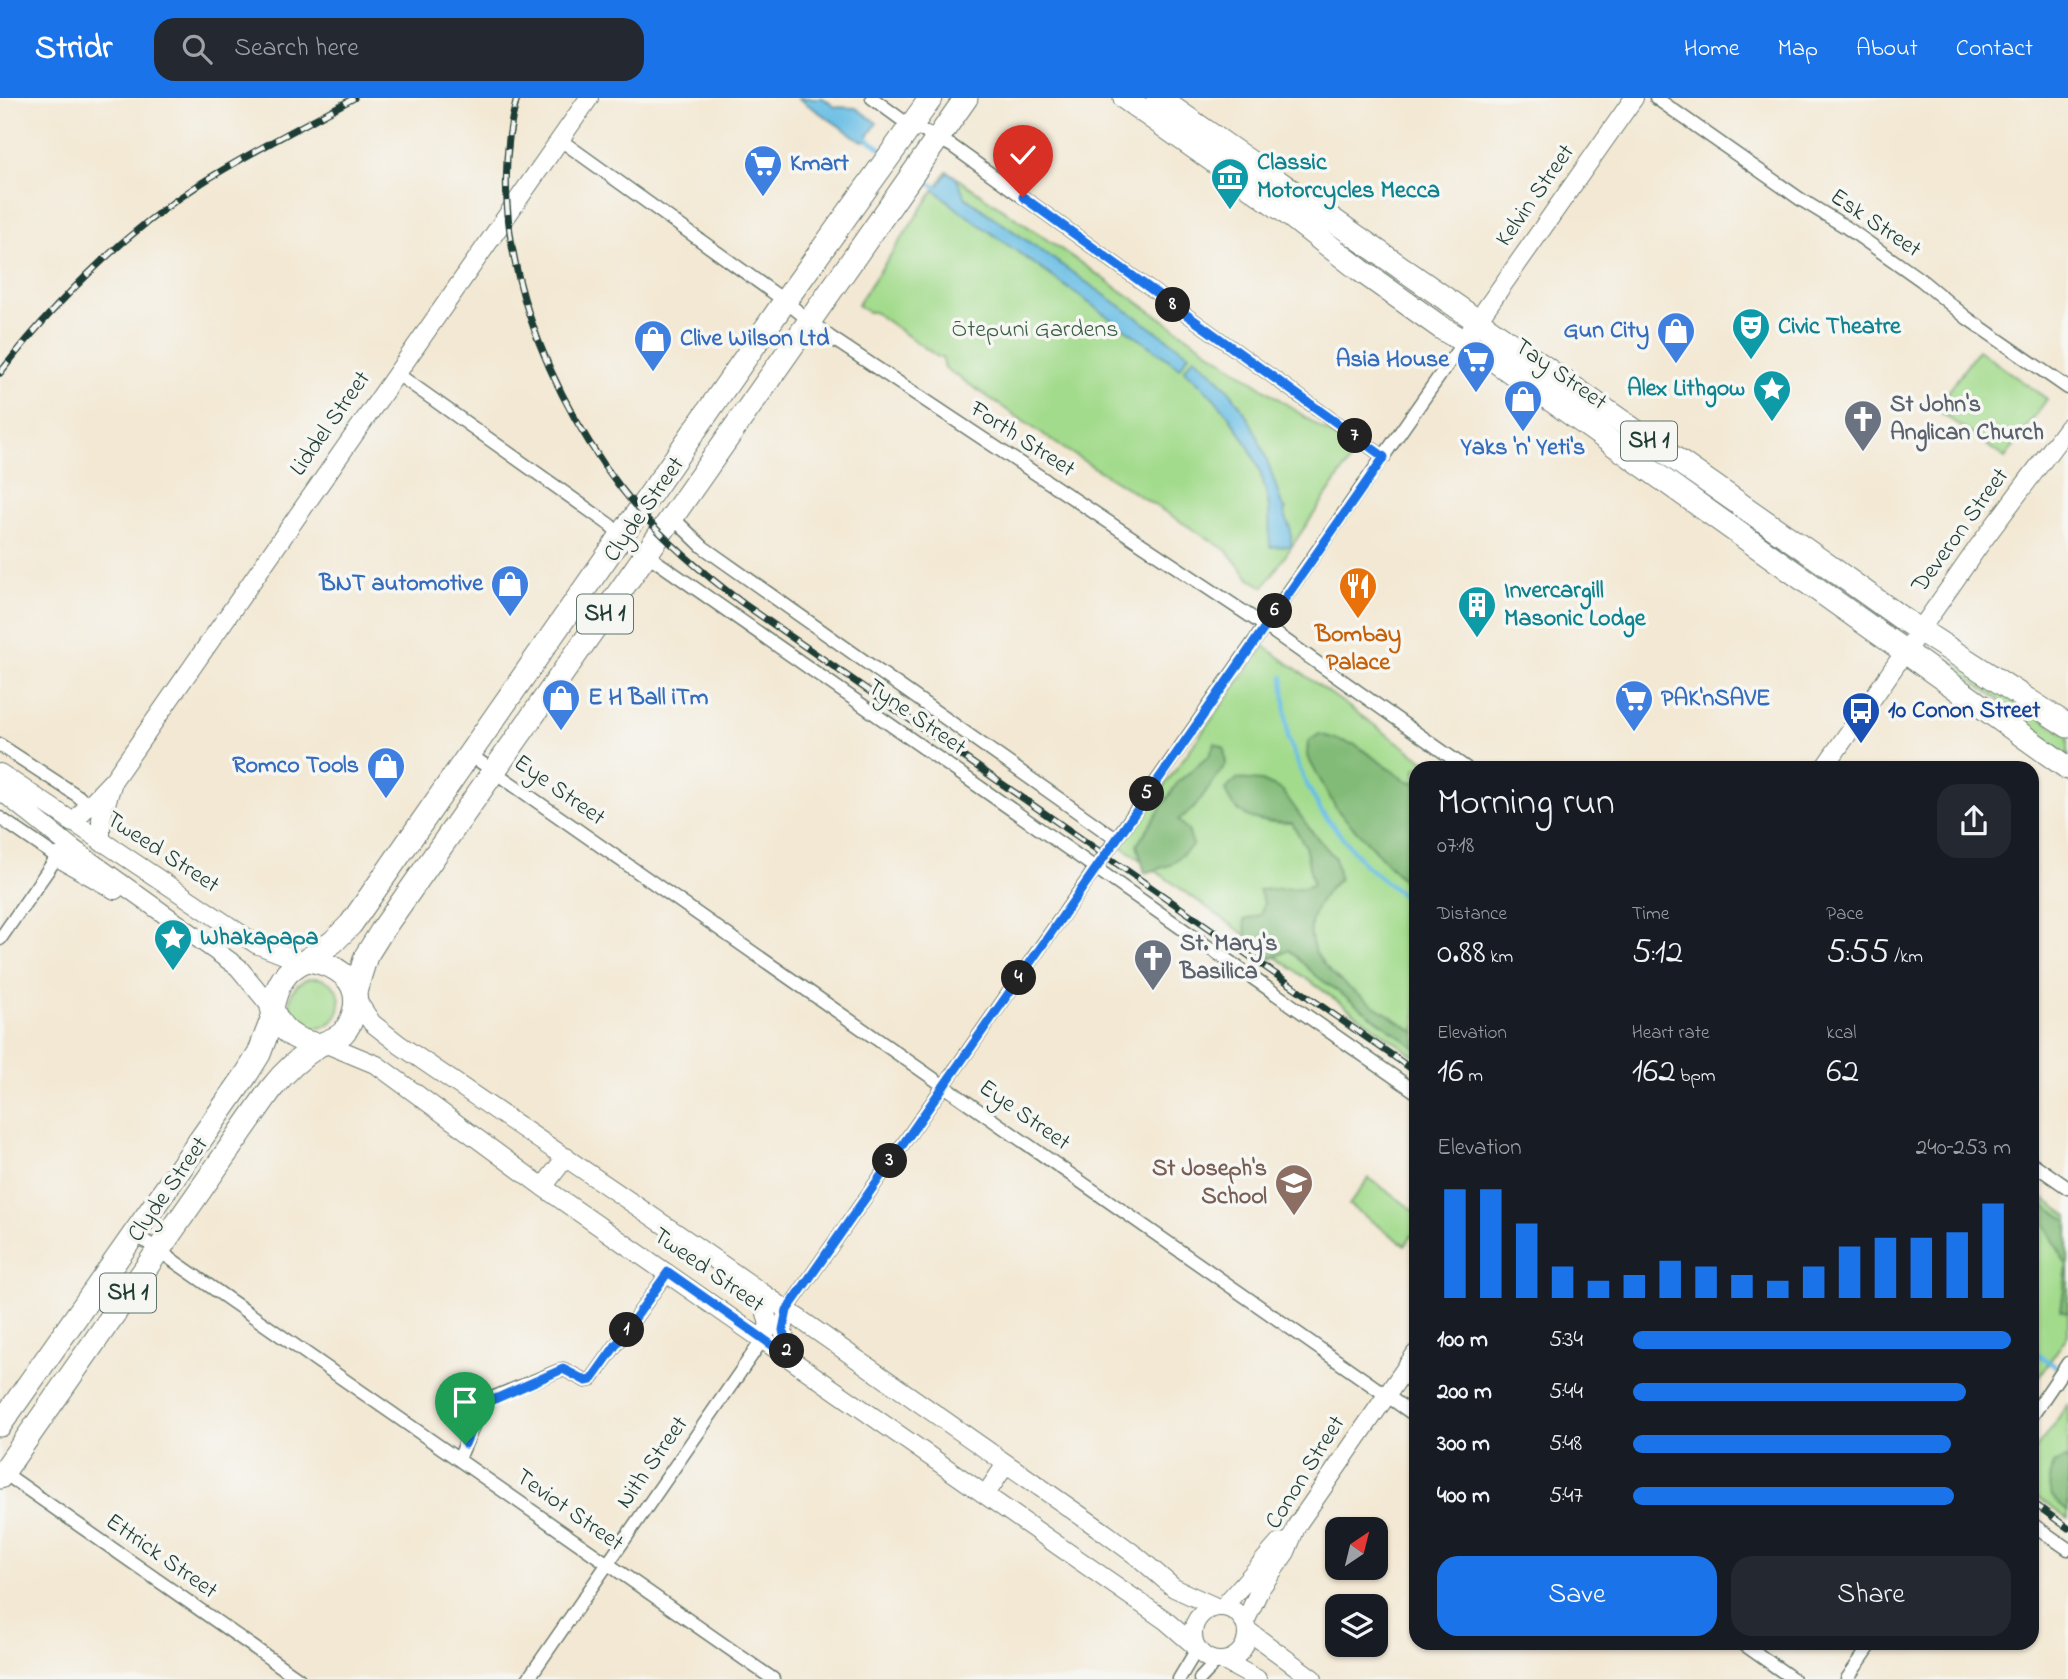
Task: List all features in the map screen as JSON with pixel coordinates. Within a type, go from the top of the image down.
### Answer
[{"type":"highway","name":"Clyde Street","points":[[0,1425],[246,1075],[259,1054],[279,983],[285,974],[334,942],[351,924],[785,301],[931,98]]},
{"type":"highway","name":"Clyde Street","points":[[1,1473],[284,1072],[299,1058],[342,1034],[349,1026],[354,1016],[355,995],[361,969],[374,943],[966,98]]},
{"type":"highway","name":"Tay Street","points":[[1136,101],[1477,322],[1920,631],[2068,726]]},
{"type":"highway","name":"Tay Street","points":[[1136,101],[1443,329],[1567,411],[2068,768]]},
{"type":"highway","points":[[305,961],[335,967],[344,974],[355,995]]},
{"type":"highway","points":[[273,1011],[285,1032],[294,1038],[322,1044]]},
{"type":"main road","name":"Liddel Street","points":[[72,823],[114,779],[589,98]]},
{"type":"main road","name":"Kelvin Street","points":[[1464,341],[1634,98]]},
{"type":"main road","name":"Deveron Street","points":[[1905,652],[1986,536],[2068,427]]},
{"type":"main road","points":[[1829,761],[1905,652]]},
{"type":"main road","name":"Tweed Street","points":[[0,773],[256,944],[305,961]]},
{"type":"main road","name":"Liddel Street","points":[[101,842],[101,820],[114,779]]},
{"type":"main road","name":"Tweed Street","points":[[0,790],[72,848],[238,967],[273,1011]]},
{"type":"main road","points":[[72,823],[84,845],[118,873],[136,895]]},
{"type":"main road","points":[[57,857],[109,888],[136,895]]},
{"type":"main road","name":"Tweed Street","points":[[355,995],[372,1023],[386,1034],[787,1310],[1138,1557],[1174,1588],[1219,1607]]},
{"type":"main road","name":"Tweed Street","points":[[322,1044],[377,1065],[543,1187],[1165,1620],[1196,1647]]},
{"type":"main road","points":[[543,1187],[566,1157]]},
{"type":"main road","points":[[761,1293],[769,1325],[763,1339]]},
{"type":"main road","points":[[787,1310],[783,1330],[789,1357]]},
{"type":"main road","name":"Conon Street","points":[[1220,1662],[1237,1656],[1242,1651],[1248,1637],[1246,1626],[1260,1589],[1286,1552],[1297,1525],[1409,1363]]},
{"type":"main road","points":[[986,1494],[1006,1464]]},
{"type":"main road","points":[[1258,1679],[1206,1657],[1196,1647],[1193,1629],[1201,1615],[1219,1607],[1297,1525]]},
{"type":"main road","points":[[1219,1607],[1236,1612],[1246,1626],[1313,1679]]},
{"type":"street","points":[[872,98],[900,140],[925,156],[952,146],[1384,457]]},
{"type":"street","name":"Esk Street","points":[[1656,98],[1921,280],[1967,318],[2068,388]]},
{"type":"street","name":"Forth Street","points":[[559,139],[785,301],[808,322],[1265,626],[1456,761]]},
{"type":"street","points":[[787,1310],[1464,341]]},
{"type":"street","name":"Tyne Street","points":[[396,373],[610,525],[646,554],[1409,1087]]},
{"type":"street","name":"Tyne Street","points":[[672,517],[703,547],[1116,839]]},
{"type":"street","points":[[0,745],[88,805]]},
{"type":"street","name":"Eye Street","points":[[470,754],[1409,1411]]},
{"type":"street","points":[[0,818],[57,857],[0,939]]},
{"type":"street","points":[[2039,1168],[2068,1188]]},
{"type":"street","name":"Teviot Street","points":[[135,1234],[773,1679]]},
{"type":"street","points":[[459,1459],[481,1407],[492,1398],[563,1369],[586,1381],[591,1380],[668,1272]]},
{"type":"street","name":"Nith Street","points":[[528,1679],[763,1339]]},
{"type":"street","points":[[2039,1406],[2068,1363]]},
{"type":"street","name":"Ettrick Street","points":[[1,1473],[299,1679]]},
{"type":"street","points":[[2039,1529],[2068,1549]]},
{"type":"street","points":[[1179,1679],[1196,1647]]},
{"type":"street","points":[[1751,1650],[1793,1679]]},
{"type":"street","points":[[1847,1679],[1867,1650]]},
{"type":"street","points":[[1200,1679],[1220,1662]]},
{"type":"green space","name":"Ōtepuni Gardens","points":[[947,171],[1356,452],[1264,587],[1250,579],[1226,550],[1063,448],[945,368],[942,357],[938,357],[874,312],[868,312],[857,305]]},
{"type":"green space","points":[[1978,350],[2047,399],[2005,458],[1936,409]]},
{"type":"green space","points":[[1264,646],[1424,761],[1409,761],[1409,1052],[1121,846]]},
{"type":"green space","points":[[1940,654],[2068,736],[2068,759],[2025,726],[1994,696],[1942,660]]},
{"type":"green space","points":[[1319,734],[1356,745],[1409,781],[1409,884],[1337,810],[1307,756],[1308,742]]},
{"type":"green space","points":[[1215,743],[1224,748],[1226,764],[1194,808],[1178,820],[1188,830],[1193,845],[1170,865],[1145,873],[1137,845],[1178,782],[1209,756]]},
{"type":"green space","points":[[1237,779],[1262,781],[1282,790],[1312,832],[1335,858],[1339,879],[1318,905],[1310,929],[1315,950],[1328,969],[1347,986],[1409,1028],[1409,1043],[1315,975],[1289,950],[1271,959],[1248,944],[1244,920],[1260,915],[1264,903],[1259,890],[1313,885],[1305,846],[1292,823],[1252,818],[1236,809],[1225,790]]},
{"type":"green space","points":[[315,978],[333,985],[340,1003],[333,1021],[315,1028],[297,1021],[290,1003],[297,985]]},
{"type":"green space","points":[[1369,1178],[1409,1207],[1409,1240],[1405,1245],[1349,1205]]},
{"type":"green space","points":[[2039,1195],[2068,1216],[2068,1335],[2039,1377]]},
{"type":"green space","points":[[2039,1202],[2068,1221],[2068,1313],[2061,1310],[2067,1266],[2046,1226],[2039,1222]]},
{"type":"green space","points":[[2068,1404],[2068,1519],[2039,1499],[2039,1445]]},
{"type":"green space","points":[[2066,1459],[2068,1512],[2052,1496],[2049,1486],[2053,1464]]},
{"type":"water","points":[[798,98],[823,98],[835,107],[856,108],[877,123],[865,141],[860,140]]},
{"type":"water","points":[[948,172],[956,178],[966,198],[1189,354],[1180,368],[956,208],[935,190]]},
{"type":"water","points":[[1194,357],[1228,389],[1251,424],[1268,463],[1282,506],[1286,509],[1284,512],[1291,531],[1291,546],[1270,547],[1269,508],[1259,468],[1227,414],[1184,370]]},
{"type":"waterway","points":[[863,136],[885,151]]},
{"type":"waterway","points":[[920,176],[942,191]]},
{"type":"waterway","points":[[1283,677],[1288,738],[1304,779],[1321,811],[1365,865],[1409,900]]},
{"type":"waterway","points":[[2039,1355],[2068,1375]]},
{"type":"railway","points":[[0,373],[44,320],[92,270],[144,225],[219,172],[354,98]]},
{"type":"railway","points":[[517,98],[508,151],[507,206],[515,261],[529,315],[550,369],[575,419],[605,466],[637,508],[688,559],[744,604],[1409,1067]]},
{"type":"railway","points":[[2039,1507],[2068,1528]]},
{"type":"place","name":"Kmart","points":[[763,198]]},
{"type":"place","name":"Classic Motorcycles Mecca","points":[[1230,211]]},
{"type":"place","name":"Civic Theatre","points":[[1751,361]]},
{"type":"place","name":"Gun City","points":[[1676,365]]},
{"type":"place","name":"Clive Wilson Ltd","points":[[653,373]]},
{"type":"place","name":"Asia House","points":[[1476,394]]},
{"type":"place","name":"Alex Lithgow","points":[[1772,423]]},
{"type":"place","name":"Yaks 'n' Yeti's","points":[[1523,433]]},
{"type":"place","name":"St John's Anglican Church","points":[[1863,453]]},
{"type":"place","name":"BNT automotive","points":[[510,618]]},
{"type":"place","name":"Bombay Palace","points":[[1358,620]]},
{"type":"place","name":"Invercargill Masonic Lodge","points":[[1477,639]]},
{"type":"place","name":"E H Ball iTm","points":[[561,732]]},
{"type":"place","name":"PAK'nSAVE","points":[[1634,733]]},
{"type":"place","name":"10 Conon Street","points":[[1861,745]]},
{"type":"place","name":"Romco Tools","points":[[386,800]]},
{"type":"place","name":"Whakapapa","points":[[173,972]]},
{"type":"place","name":"St. Mary's Basilica","points":[[1153,992]]},
{"type":"place","name":"St Joseph's School","points":[[1294,1217]]},
{"type":"route","points":[[465,1444],[481,1407],[492,1398],[563,1369],[586,1381],[591,1380],[668,1272],[789,1357],[783,1330],[787,1310],[1384,457],[1023,197]]}]
